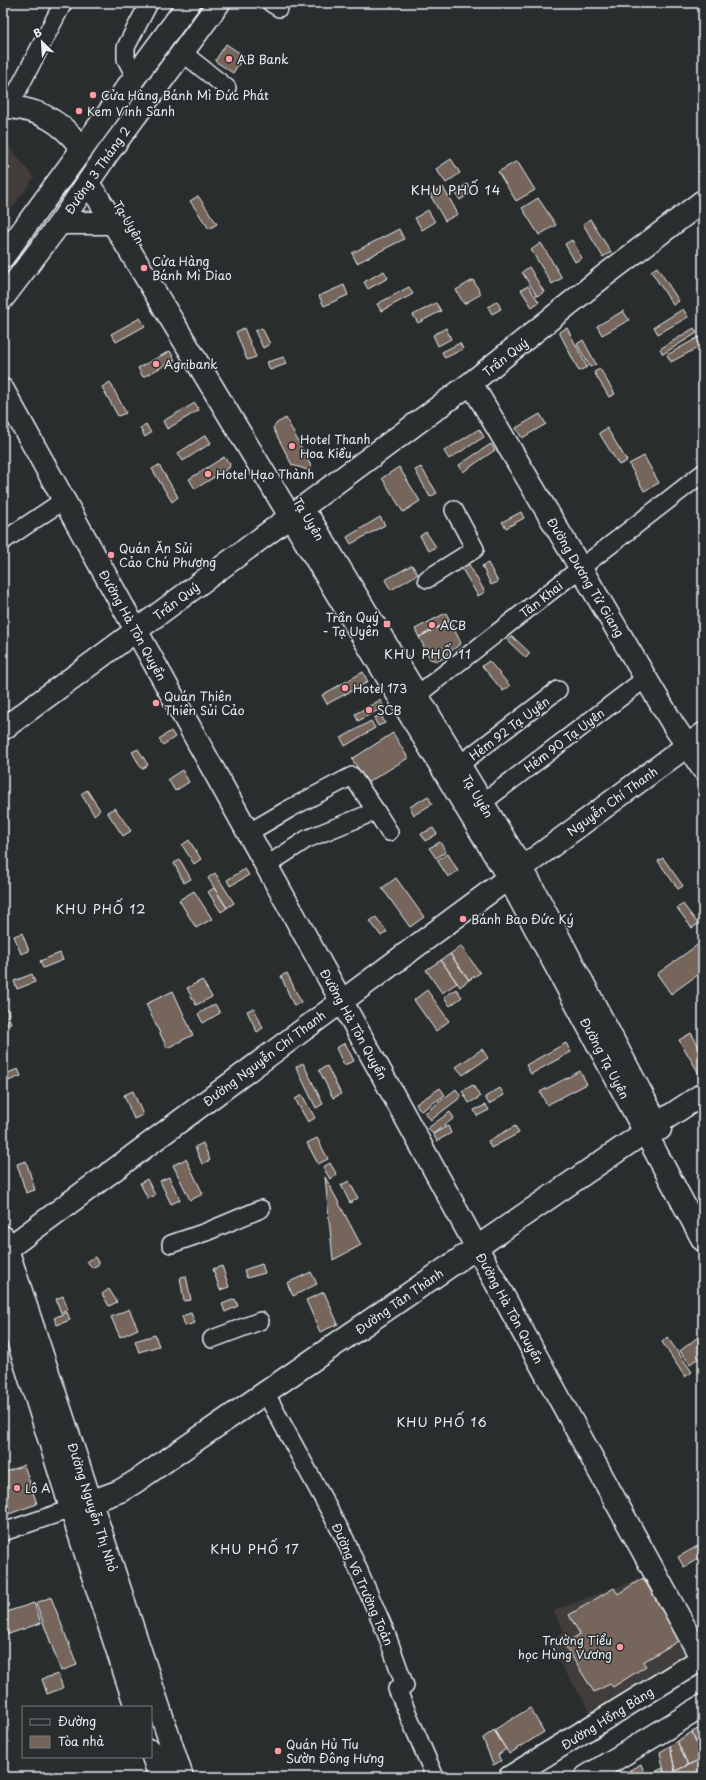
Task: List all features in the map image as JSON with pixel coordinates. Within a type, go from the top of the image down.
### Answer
[{"type":"main road","name":"Đường 3 Tháng 2","points":[[3,257],[189,3]]},
{"type":"main road","name":"Đường 3 Tháng 2","points":[[3,298],[60,223],[94,184],[183,53],[219,3]]},
{"type":"main road","points":[[6,106],[34,112],[54,122],[69,133],[77,156],[94,184]]},
{"type":"main road","name":"Tạ Uyên","points":[[94,184],[113,222],[296,512]]},
{"type":"main road","name":"Tạ Uyên","points":[[94,184],[515,872]]},
{"type":"main road","name":"Trần Quý","points":[[3,729],[471,383],[604,276],[703,201]]},
{"type":"main road","points":[[60,223],[113,222]]},
{"type":"main road","name":"Đường Dương Tử Giang","points":[[471,383],[646,678],[695,740],[703,769]]},
{"type":"main road","name":"Đường Hà Tôn Quyền","points":[[3,390],[703,1659]]},
{"type":"main road","name":"Tạ Uyên","points":[[410,700],[459,765],[482,803],[515,872]]},
{"type":"main road","name":"Nguyễn Chí Thanh","points":[[515,872],[695,740]]},
{"type":"main road","name":"Đường Nguyễn Chí Thanh","points":[[4,1246],[341,1001],[515,872]]},
{"type":"main road","name":"Đường Tạ Uyên","points":[[515,872],[652,1128],[703,1240]]},
{"type":"main road","name":"Đường Tân Thành","points":[[71,1509],[128,1487],[477,1247],[703,1094]]},
{"type":"main road","name":"Đường Tạ Uyên","points":[[652,1128],[703,1208]]},
{"type":"main road","name":"Đường Nguyễn Thị Nhỏ","points":[[4,1246],[13,1313],[71,1509],[136,1706]]},
{"type":"main road","points":[[3,1293],[13,1313]]},
{"type":"main road","name":"Đường Nguyễn Thị Nhỏ","points":[[13,1313],[91,1502],[182,1777]]},
{"type":"main road","name":"Đường Hồng Bàng","points":[[510,1777],[703,1659]]},
{"type":"main road","points":[[586,1777],[703,1706]]},
{"type":"main road","points":[[152,1754],[160,1777]]},
{"type":"street","points":[[6,106],[63,3]]},
{"type":"street","points":[[135,76],[126,59],[126,47],[149,3]]},
{"type":"street","points":[[183,53],[227,88]]},
{"type":"street","name":"Tân Khai","points":[[410,700],[703,473]]},
{"type":"street","points":[[3,541],[64,500]]},
{"type":"street","points":[[427,579],[475,549],[454,510]]},
{"type":"street","name":"Hẻm 90 Tạ Uyên","points":[[482,803],[646,678]]},
{"type":"street","name":"Hẻm 92 Tạ Uyên","points":[[459,765],[558,690]]},
{"type":"street","points":[[248,833],[289,809],[352,776],[389,832]]},
{"type":"street","points":[[266,866],[307,840],[376,811]]},
{"type":"street","points":[[171,1244],[206,1232],[260,1208]]},
{"type":"street","points":[[212,1339],[260,1321]]},
{"type":"street","name":"Đường Võ Trường Toản","points":[[266,1392],[345,1539],[386,1633],[405,1686],[397,1689],[436,1777]]},
{"type":"street","points":[[3,1532],[71,1509]]},
{"type":"shaded area","points":[[3,141],[7,143],[34,178],[3,220]]},
{"type":"shaded area","name":"Trường Tiểu học Hùng Vương","points":[[647,1577],[692,1650],[591,1712],[547,1643],[564,1631],[553,1611]]},
{"type":"building","name":"AB Bank","points":[[226,44],[244,56],[233,73],[215,61]]},
{"type":"building","points":[[451,159],[460,173],[446,183],[436,169]]},
{"type":"building","points":[[517,161],[535,190],[516,201],[498,172]]},
{"type":"building","points":[[3,163],[10,168],[3,177]]},
{"type":"building","points":[[467,184],[472,192],[460,200],[455,192]]},
{"type":"building","points":[[443,187],[458,214],[445,221],[430,195]]},
{"type":"building","points":[[198,196],[217,224],[209,229],[190,201]]},
{"type":"building","points":[[538,198],[556,225],[539,235],[522,208]]},
{"type":"building","points":[[428,210],[435,222],[422,230],[415,218]]},
{"type":"building","points":[[590,219],[611,252],[603,257],[583,224]]},
{"type":"building","points":[[399,229],[404,239],[357,263],[352,253]]},
{"type":"building","points":[[572,240],[582,258],[575,262],[565,244]]},
{"type":"building","points":[[541,243],[562,278],[552,284],[531,250]]},
{"type":"building","points":[[529,267],[544,292],[537,296],[522,272]]},
{"type":"building","points":[[657,267],[679,301],[673,305],[651,271]]},
{"type":"building","points":[[384,271],[388,278],[368,289],[364,282]]},
{"type":"building","points":[[473,280],[481,294],[464,304],[456,290]]},
{"type":"building","points":[[344,285],[348,295],[324,306],[319,296]]},
{"type":"building","points":[[528,286],[539,302],[532,307],[521,290]]},
{"type":"building","points":[[409,287],[413,294],[381,311],[377,304]]},
{"type":"building","points":[[497,301],[501,309],[492,314],[488,307]]},
{"type":"building","points":[[436,303],[441,311],[418,323],[413,315]]},
{"type":"building","points":[[683,309],[688,317],[658,334],[654,327]]},
{"type":"building","points":[[623,311],[629,320],[602,335],[597,326]]},
{"type":"building","points":[[140,318],[145,326],[116,342],[111,334]]},
{"type":"building","points":[[244,328],[256,357],[247,360],[236,332]]},
{"type":"building","points":[[262,328],[270,344],[263,348],[255,331]]},
{"type":"building","points":[[446,328],[451,339],[438,346],[433,335]]},
{"type":"building","points":[[567,328],[587,367],[579,371],[559,332]]},
{"type":"building","points":[[694,328],[697,333],[663,354],[660,349]]},
{"type":"building","points":[[701,336],[703,345],[671,362],[667,355]]},
{"type":"building","points":[[583,340],[596,364],[590,367],[577,344]]},
{"type":"building","points":[[460,343],[463,349],[445,358],[442,352]]},
{"type":"building","name":"Agribank","points":[[170,351],[175,360],[143,377],[138,368]]},
{"type":"building","points":[[284,357],[286,364],[270,370],[267,362]]},
{"type":"building","points":[[600,369],[615,394],[609,397],[594,372]]},
{"type":"building","points":[[110,382],[126,413],[118,416],[102,387]]},
{"type":"building","points":[[195,403],[199,410],[167,429],[163,421]]},
{"type":"building","points":[[540,414],[546,424],[522,438],[516,428]]},
{"type":"building","name":"Hotel Thanh Hoa Kiều","points":[[286,418],[312,468],[308,470],[292,465],[273,428],[277,423]]},
{"type":"building","points":[[146,424],[151,433],[145,437],[140,428]]},
{"type":"building","points":[[607,428],[627,461],[619,465],[599,433]]},
{"type":"building","points":[[479,429],[484,437],[449,459],[444,451]]},
{"type":"building","points":[[206,435],[211,443],[183,461],[178,453]]},
{"type":"building","points":[[491,444],[495,450],[463,472],[459,465]]},
{"type":"building","points":[[644,456],[659,483],[644,491],[629,464]]},
{"type":"building","name":"Hotel Hạo Thành","points":[[224,457],[230,464],[229,468],[195,489],[189,479]]},
{"type":"building","points":[[159,465],[178,497],[172,502],[152,469]]},
{"type":"building","points":[[399,467],[420,501],[403,512],[382,478]]},
{"type":"building","points":[[421,467],[437,493],[430,497],[415,470]]},
{"type":"building","points":[[521,512],[524,518],[506,528],[502,522]]},
{"type":"building","points":[[380,517],[385,525],[351,544],[347,537]]},
{"type":"building","points":[[426,532],[436,547],[429,551],[420,536]]},
{"type":"building","points":[[468,563],[485,592],[478,596],[461,567]]},
{"type":"building","points":[[488,563],[498,582],[491,585],[482,566]]},
{"type":"building","points":[[412,565],[418,574],[391,590],[385,580]]},
{"type":"building","name":"ACB","points":[[446,613],[450,621],[419,637],[415,629]]},
{"type":"building","points":[[450,621],[461,643],[442,659],[438,661],[430,659],[419,637]]},
{"type":"building","points":[[512,636],[530,653],[526,658],[508,641]]},
{"type":"building","points":[[489,661],[510,686],[503,691],[482,666]]},
{"type":"building","name":"Hotel 173","points":[[363,672],[368,682],[327,704],[322,695]]},
{"type":"building","name":"SCB","points":[[380,700],[384,707],[358,721],[355,714]]},
{"type":"building","points":[[381,715],[385,723],[378,726],[374,718]]},
{"type":"building","points":[[371,721],[375,728],[345,746],[341,738]]},
{"type":"building","points":[[171,731],[175,737],[163,745],[159,739]]},
{"type":"building","points":[[393,733],[408,758],[367,783],[352,759]]},
{"type":"building","points":[[138,749],[148,765],[142,769],[132,752]]},
{"type":"building","points":[[182,770],[189,782],[175,791],[168,779]]},
{"type":"building","points":[[87,790],[100,810],[94,815],[81,794]]},
{"type":"building","points":[[428,796],[432,804],[414,815],[410,807]]},
{"type":"building","points":[[115,808],[131,831],[123,836],[107,812]]},
{"type":"building","points":[[433,828],[437,834],[425,841],[421,834]]},
{"type":"building","points":[[189,840],[201,859],[194,864],[182,845]]},
{"type":"building","points":[[440,842],[446,852],[436,858],[429,848]]},
{"type":"building","points":[[448,854],[458,871],[448,877],[437,860]]},
{"type":"building","points":[[663,858],[683,886],[678,889],[658,861]]},
{"type":"building","points":[[180,860],[191,879],[184,883],[174,863]]},
{"type":"building","points":[[245,869],[249,875],[230,886],[227,880]]},
{"type":"building","points":[[215,873],[234,903],[227,908],[208,878]]},
{"type":"building","points":[[396,878],[424,917],[410,927],[382,888]]},
{"type":"building","points":[[214,888],[227,908],[221,912],[208,892]]},
{"type":"building","points":[[194,891],[212,919],[196,928],[179,900]]},
{"type":"building","points":[[683,904],[698,924],[692,928],[677,908]]},
{"type":"building","points":[[376,917],[387,932],[381,936],[370,921]]},
{"type":"building","points":[[22,933],[29,951],[21,954],[14,936]]},
{"type":"building","points":[[703,941],[703,971],[671,994],[657,974]]},
{"type":"building","points":[[461,946],[480,973],[469,980],[450,954]]},
{"type":"building","points":[[60,953],[63,960],[43,968],[40,961]]},
{"type":"building","points":[[450,954],[469,980],[460,987],[441,960]]},
{"type":"building","points":[[441,960],[457,983],[442,993],[426,970]]},
{"type":"building","points":[[287,973],[301,1002],[294,1006],[281,976]]},
{"type":"building","points":[[32,974],[35,982],[17,989],[14,981]]},
{"type":"building","points":[[202,980],[212,997],[196,1005],[187,988]]},
{"type":"building","points":[[456,989],[462,997],[450,1006],[444,997]]},
{"type":"building","points":[[427,990],[449,1021],[436,1031],[414,1000]]},
{"type":"building","points":[[173,991],[193,1035],[167,1048],[146,1004]]},
{"type":"building","points":[[215,1004],[220,1013],[203,1023],[198,1014]]},
{"type":"building","points":[[254,1008],[263,1028],[257,1032],[247,1011]]},
{"type":"building","points":[[7,1009],[10,1015],[3,1018],[3,1011]]},
{"type":"building","points":[[9,1018],[11,1023],[3,1027],[3,1021]]},
{"type":"building","points":[[691,1033],[703,1053],[703,1073],[700,1075],[679,1040]]},
{"type":"building","points":[[345,1043],[354,1061],[344,1065],[336,1048]]},
{"type":"building","points":[[566,1043],[571,1052],[531,1074],[526,1065]]},
{"type":"building","points":[[482,1049],[488,1058],[463,1075],[456,1067]]},
{"type":"building","points":[[303,1063],[323,1104],[316,1108],[296,1067]]},
{"type":"building","points":[[327,1066],[341,1094],[333,1098],[319,1070]]},
{"type":"building","points":[[18,1069],[21,1076],[3,1083],[3,1075]]},
{"type":"building","points":[[580,1071],[587,1084],[547,1105],[540,1092]]},
{"type":"building","points":[[473,1085],[480,1097],[469,1103],[462,1091]]},
{"type":"building","points":[[440,1088],[445,1095],[421,1111],[416,1104]]},
{"type":"building","points":[[500,1088],[504,1095],[489,1104],[485,1097]]},
{"type":"building","points":[[456,1089],[461,1097],[431,1120],[425,1113]]},
{"type":"building","points":[[133,1091],[143,1115],[134,1119],[124,1095]]},
{"type":"building","points":[[302,1095],[315,1118],[308,1122],[295,1099]]},
{"type":"building","points":[[486,1105],[489,1110],[477,1116],[474,1110]]},
{"type":"building","points":[[703,1106],[703,1117],[698,1110]]},
{"type":"building","points":[[450,1112],[454,1118],[433,1134],[428,1128]]},
{"type":"building","points":[[448,1126],[451,1133],[437,1141],[433,1134]]},
{"type":"building","points":[[515,1126],[519,1133],[491,1148],[488,1141]]},
{"type":"building","points":[[317,1138],[328,1159],[318,1164],[307,1143]]},
{"type":"building","points":[[203,1143],[210,1160],[202,1164],[195,1147]]},
{"type":"building","points":[[186,1159],[203,1194],[190,1200],[173,1165]]},
{"type":"building","points":[[26,1161],[35,1190],[26,1193],[17,1164]]},
{"type":"building","points":[[330,1163],[337,1175],[330,1179],[323,1167]]},
{"type":"building","points":[[169,1177],[180,1200],[171,1204],[160,1181]]},
{"type":"building","points":[[325,1177],[361,1245],[333,1260]]},
{"type":"building","points":[[147,1179],[155,1195],[148,1199],[140,1183]]},
{"type":"building","points":[[349,1181],[358,1198],[350,1203],[341,1185]]},
{"type":"building","points":[[95,1257],[99,1264],[92,1268],[87,1261]]},
{"type":"building","points":[[262,1264],[265,1273],[247,1278],[244,1270]]},
{"type":"building","points":[[222,1266],[229,1287],[220,1290],[213,1269]]},
{"type":"building","points":[[311,1272],[317,1284],[293,1296],[287,1283]]},
{"type":"building","points":[[186,1276],[191,1300],[184,1301],[180,1277]]},
{"type":"building","points":[[109,1289],[117,1302],[109,1306],[102,1294]]},
{"type":"building","points":[[324,1292],[338,1324],[320,1332],[306,1300]]},
{"type":"building","points":[[63,1296],[68,1310],[61,1313],[56,1299]]},
{"type":"building","points":[[235,1299],[238,1306],[225,1312],[222,1304]]},
{"type":"building","points":[[129,1309],[138,1329],[120,1337],[111,1317]]},
{"type":"building","points":[[67,1312],[70,1320],[57,1325],[54,1318]]},
{"type":"building","points":[[191,1313],[195,1323],[185,1326],[182,1316]]},
{"type":"building","points":[[703,1333],[703,1355],[690,1364],[680,1351]]},
{"type":"building","points":[[155,1335],[159,1346],[139,1352],[135,1341]]},
{"type":"building","points":[[667,1337],[692,1372],[685,1377],[662,1342]]},
{"type":"building","name":"Lô A","points":[[24,1465],[37,1504],[3,1516],[3,1473]]},
{"type":"building","points":[[703,1543],[703,1556],[684,1567],[678,1557]]},
{"type":"building","name":"Trường Tiểu học Hùng Vương","points":[[643,1578],[680,1640],[643,1662],[646,1666],[613,1687],[610,1684],[594,1692],[564,1644],[580,1634],[569,1615],[614,1588],[618,1594]]},
{"type":"building","points":[[51,1597],[77,1665],[61,1671],[36,1603]]},
{"type":"building","points":[[34,1603],[41,1623],[3,1636],[3,1613]]},
{"type":"building","points":[[58,1674],[63,1688],[47,1694],[42,1679]]},
{"type":"building","points":[[530,1708],[544,1732],[509,1754],[494,1730]]},
{"type":"building","points":[[703,1727],[703,1758],[692,1732]]},
{"type":"building","points":[[494,1730],[506,1749],[498,1755],[501,1761],[493,1765],[483,1738]]},
{"type":"building","points":[[692,1732],[703,1758],[688,1765],[677,1741]]},
{"type":"building","points":[[677,1741],[688,1765],[675,1771],[670,1746]]},
{"type":"building","points":[[670,1746],[677,1777],[665,1777],[660,1752]]},
{"type":"building","points":[[703,1758],[703,1777],[677,1777],[675,1771]]},
{"type":"building","points":[[641,1764],[646,1777],[633,1777],[630,1770]]},
{"type":"building","points":[[663,1768],[665,1777],[646,1777],[646,1776]]},
{"type":"building","points":[[630,1770],[633,1777],[619,1777]]},
{"type":"place","name":"AB Bank","points":[[229,59]]},
{"type":"place","name":"Cửa Hàng Bánh Mì Đức Phát","points":[[93,95]]},
{"type":"place","name":"Kem Vĩnh Sanh","points":[[79,111]]},
{"type":"place","name":"Cửa Hàng Bánh Mì Diao","points":[[144,268]]},
{"type":"place","name":"Agribank","points":[[156,364]]},
{"type":"place","name":"Hotel Thanh Hoa Kiều","points":[[292,446]]},
{"type":"place","name":"Hotel Hạo Thành","points":[[208,474]]},
{"type":"place","name":"Quán Ăn Sủi Cảo Chú Phương","points":[[111,555]]},
{"type":"place","name":"Trần Quý - Tạ Uyên","points":[[387,624]]},
{"type":"place","name":"ACB","points":[[432,625]]},
{"type":"place","name":"Hotel 173","points":[[345,688]]},
{"type":"place","name":"Quán Thiên Thiên Sủi Cảo","points":[[156,703]]},
{"type":"place","name":"SCB","points":[[369,710]]},
{"type":"place","name":"Bánh Bao Đức Ký","points":[[463,919]]},
{"type":"place","name":"Lô A","points":[[17,1488]]},
{"type":"place","name":"Trường Tiểu học Hùng Vương","points":[[620,1647]]},
{"type":"place","name":"Quán Hủ Tíu Sườn Đông Hưng","points":[[278,1751]]},
{"type":"district","name":"KHU PHỐ 14","points":[[456,189]]},
{"type":"district","name":"KHU PHỐ 11","points":[[428,653]]},
{"type":"district","name":"KHU PHỐ 12","points":[[101,908]]},
{"type":"district","name":"KHU PHỐ 16","points":[[442,1421]]},
{"type":"district","name":"KHU PHỐ 17","points":[[255,1548]]}]
